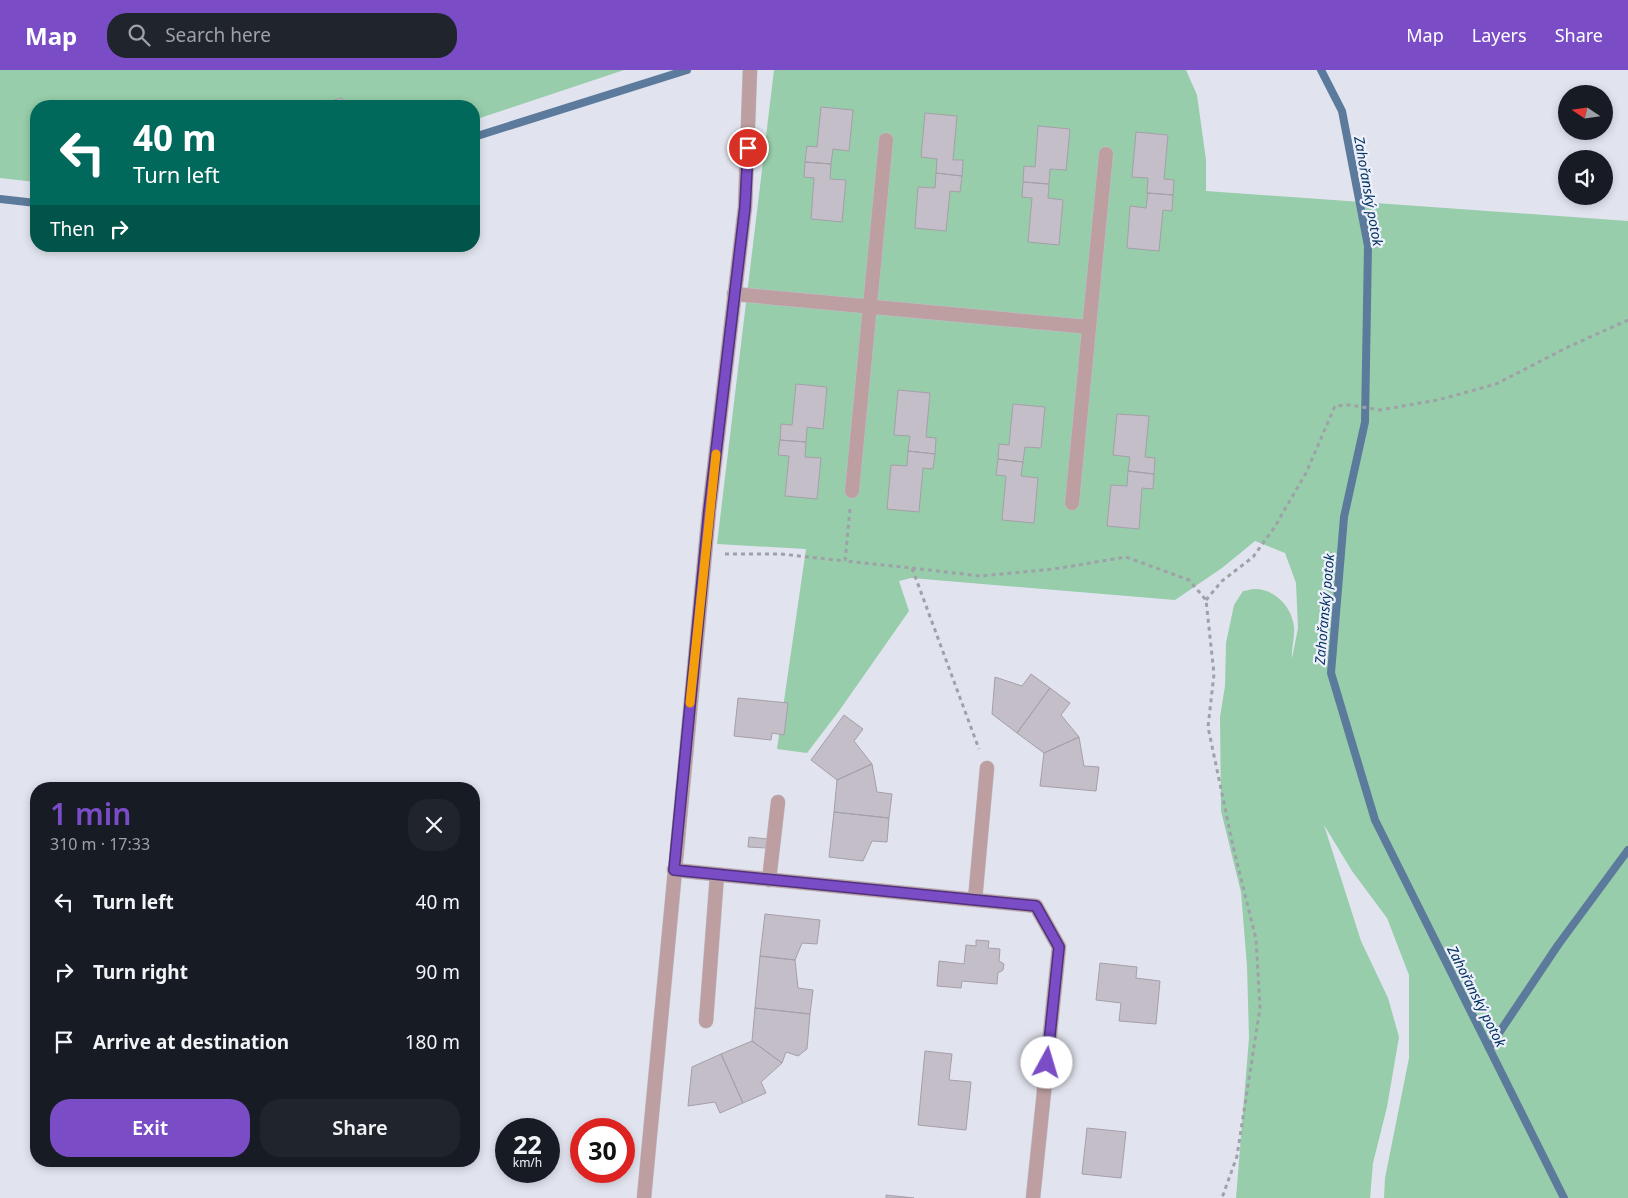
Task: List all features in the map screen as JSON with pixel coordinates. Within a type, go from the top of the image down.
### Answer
[{"type":"street","points":[[644,1198],[704,554],[745,207],[750,70]]},
{"type":"street","points":[[852,491],[886,140]]},
{"type":"street","points":[[1072,503],[1106,154]]},
{"type":"street","points":[[734,294],[1089,327]]},
{"type":"street","points":[[975,900],[987,768]]},
{"type":"street","points":[[769,880],[778,802]]},
{"type":"street","points":[[674,870],[1036,906],[1059,947],[1033,1198]]},
{"type":"street","points":[[706,1021],[717,875]]},
{"type":"path","points":[[1206,600],[1222,581],[1253,556],[1274,528],[1306,473],[1335,406],[1350,405],[1380,410],[1438,400],[1496,384],[1566,348],[1628,320]]},
{"type":"path","points":[[845,561],[852,491]]},
{"type":"path","points":[[704,554],[781,554],[980,576],[1054,569],[1126,557],[1189,580],[1206,600],[1214,674],[1208,727],[1233,846],[1256,938],[1260,1008],[1237,1156],[1222,1198]]},
{"type":"path","points":[[912,568],[987,768]]},
{"type":"green space","points":[[0,70],[624,70],[480,118],[480,100],[30,100],[30,181],[0,178]]},
{"type":"green space","points":[[774,70],[1186,70],[1197,95],[1206,160],[1206,191],[1628,221],[1628,1198],[1384,1198],[1385,1178],[1409,1058],[1409,975],[1387,918],[1352,871],[1324,825],[1361,941],[1388,998],[1399,1037],[1387,1107],[1373,1163],[1370,1198],[1236,1198],[1249,1038],[1247,966],[1241,892],[1221,811],[1220,717],[1225,686],[1226,643],[1234,605],[1243,591],[1255,589],[1269,592],[1286,606],[1293,620],[1294,627],[1292,658],[1298,628],[1296,583],[1285,553],[1255,541],[1222,568],[1175,600],[911,578],[899,581],[909,611],[839,711],[807,753],[777,749],[806,549],[717,544]]},
{"type":"building","points":[[821,107],[853,110],[849,151],[833,149],[831,164],[805,162],[807,146],[817,147]]},
{"type":"building","points":[[925,113],[957,116],[953,160],[963,160],[962,176],[936,173],[937,159],[921,157]]},
{"type":"building","points":[[1038,126],[1070,129],[1066,170],[1050,169],[1049,184],[1023,182],[1024,166],[1035,167]]},
{"type":"building","points":[[1136,132],[1168,135],[1164,179],[1174,180],[1173,195],[1147,193],[1148,178],[1132,177]]},
{"type":"building","points":[[805,162],[831,164],[830,179],[846,180],[842,222],[811,219],[814,178],[804,177]]},
{"type":"building","points":[[936,173],[962,176],[960,192],[950,191],[946,231],[915,228],[918,187],[935,188]]},
{"type":"building","points":[[1023,182],[1049,184],[1048,198],[1063,200],[1059,245],[1028,242],[1032,198],[1022,197]]},
{"type":"building","points":[[1148,193],[1173,195],[1172,211],[1163,210],[1159,251],[1127,248],[1130,206],[1146,208]]},
{"type":"building","points":[[796,384],[827,387],[823,429],[807,427],[806,442],[780,440],[781,424],[792,425]]},
{"type":"building","points":[[898,390],[930,393],[926,437],[936,438],[935,454],[908,451],[910,436],[894,435]]},
{"type":"building","points":[[1013,404],[1045,407],[1041,448],[1025,447],[1023,462],[998,459],[999,444],[1009,445]]},
{"type":"building","points":[[1117,414],[1149,416],[1145,457],[1155,458],[1154,474],[1128,471],[1130,457],[1113,455]]},
{"type":"building","points":[[780,440],[806,442],[805,457],[821,458],[817,499],[785,496],[789,456],[778,455]]},
{"type":"building","points":[[908,451],[935,454],[933,469],[923,468],[919,512],[887,509],[891,465],[907,466]]},
{"type":"building","points":[[998,459],[1023,462],[1021,476],[1038,478],[1034,523],[1002,520],[1006,476],[996,475]]},
{"type":"building","points":[[1128,471],[1154,474],[1153,489],[1142,488],[1139,529],[1107,526],[1111,485],[1127,486]]},
{"type":"building","points":[[1031,674],[1050,688],[1017,733],[992,714],[995,677],[1022,686]]},
{"type":"building","points":[[1050,688],[1070,703],[1061,715],[1079,737],[1044,753],[1017,733]]},
{"type":"building","points":[[738,698],[788,703],[784,735],[772,733],[771,740],[734,736]]},
{"type":"building","points":[[844,715],[863,729],[854,741],[872,764],[837,780],[811,760]]},
{"type":"building","points":[[1079,737],[1084,766],[1099,767],[1096,791],[1040,786],[1044,753]]},
{"type":"building","points":[[872,764],[877,792],[892,794],[889,818],[834,812],[837,780]]},
{"type":"building","points":[[834,812],[889,818],[887,842],[872,841],[863,861],[829,857]]},
{"type":"building","points":[[749,837],[767,839],[766,848],[748,847]]},
{"type":"building","points":[[765,914],[820,920],[817,944],[802,943],[795,960],[760,956]]},
{"type":"building","points":[[976,940],[989,941],[988,948],[1000,949],[999,961],[1004,964],[1003,970],[998,972],[997,984],[962,981],[961,988],[937,986],[939,961],[964,964],[966,945],[976,946]]},
{"type":"building","points":[[760,956],[795,960],[798,988],[813,990],[810,1014],[755,1008]]},
{"type":"building","points":[[1100,963],[1137,967],[1136,978],[1160,981],[1156,1024],[1119,1021],[1121,1003],[1096,1000]]},
{"type":"building","points":[[755,1008],[810,1014],[807,1049],[798,1056],[786,1052],[782,1063],[752,1041]]},
{"type":"building","points":[[752,1041],[782,1063],[761,1082],[766,1093],[743,1103],[721,1054]]},
{"type":"building","points":[[925,1051],[952,1054],[949,1080],[971,1082],[966,1130],[918,1125]]},
{"type":"building","points":[[721,1054],[743,1103],[720,1113],[715,1102],[688,1106],[692,1067]]},
{"type":"building","points":[[1087,1128],[1126,1132],[1121,1178],[1082,1174]]},
{"type":"building","points":[[886,1195],[914,1198],[886,1198]]},
{"type":"waterway","points":[[480,135],[687,70]]},
{"type":"waterway","name":"Zahořanský potok","points":[[1321,70],[1342,111],[1368,246],[1365,422],[1344,517],[1331,673],[1375,820],[1564,1198]]},
{"type":"waterway","points":[[0,199],[30,202]]},
{"type":"waterway","points":[[1489,1048],[1558,945],[1628,850]]},
{"type":"slow traffic","points":[[690,703],[704,554],[716,454]]},
{"type":"route","points":[[748,148],[745,207],[709,511],[674,870],[1036,906],[1059,947],[1047,1063]]}]
